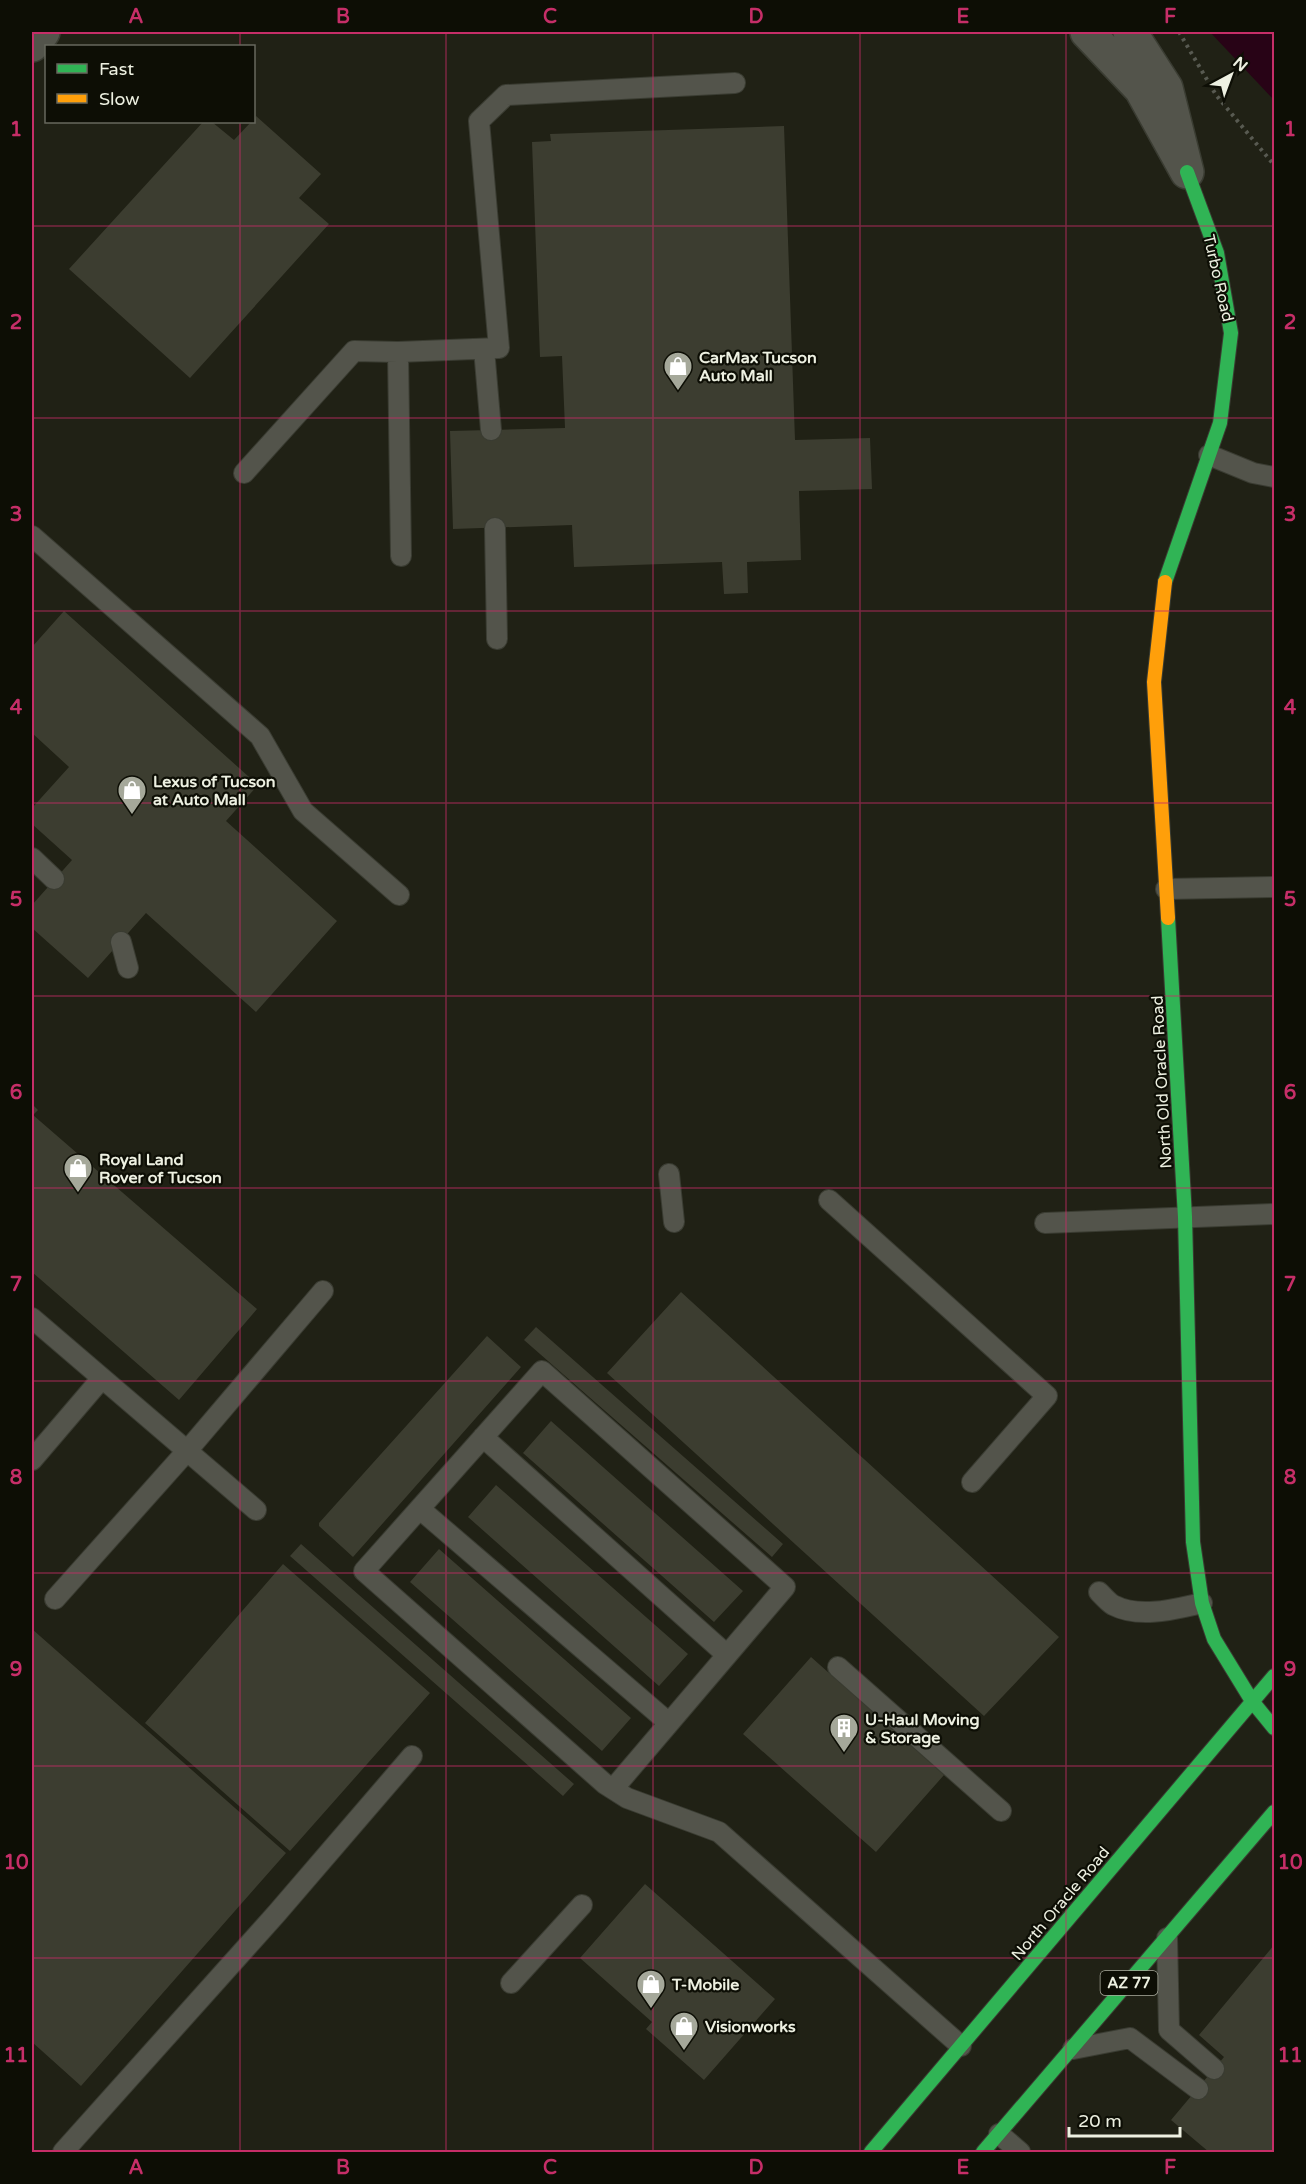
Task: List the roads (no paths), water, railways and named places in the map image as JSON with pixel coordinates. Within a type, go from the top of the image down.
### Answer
[{"type":"main road","name":"Turbo Road","points":[[1187,172],[1217,253],[1231,333],[1220,423]]},
{"type":"main road","name":"North Old Oracle Road","points":[[1220,423],[1166,581],[1154,682],[1185,1216],[1193,1542],[1202,1603],[1214,1639],[1252,1701],[1275,1728]]},
{"type":"main road","name":"North Oracle Road","points":[[871,2152],[1275,1676]]},
{"type":"main road","name":"AZ 77","points":[[983,2152],[1275,1812]]},
{"type":"street","points":[[32,45],[43,32]]},
{"type":"street","name":"Turbo Road","points":[[1088,32],[1141,88],[1187,172]]},
{"type":"street","name":"Turbo Road","points":[[1130,32],[1166,88],[1187,172]]},
{"type":"lane","points":[[244,473],[354,351],[398,352],[499,348],[479,121],[506,95],[735,83]]},
{"type":"lane","points":[[484,349],[490,430]]},
{"type":"lane","points":[[398,352],[401,556]]},
{"type":"lane","points":[[1209,454],[1252,473],[1275,477]]},
{"type":"lane","points":[[495,528],[497,639]]},
{"type":"lane","points":[[32,536],[260,736],[303,811],[399,895]]},
{"type":"lane","points":[[32,858],[54,879]]},
{"type":"lane","points":[[1166,889],[1275,887]]},
{"type":"lane","points":[[121,942],[128,968]]},
{"type":"lane","points":[[669,1174],[674,1222]]},
{"type":"lane","points":[[829,1200],[1047,1396],[972,1482]]},
{"type":"lane","points":[[1045,1223],[1275,1214]]},
{"type":"lane","points":[[55,1599],[187,1451],[323,1291]]},
{"type":"lane","points":[[32,1318],[256,1510]]},
{"type":"lane","points":[[613,1789],[784,1587],[542,1371],[364,1571],[613,1789],[627,1798],[719,1832],[962,2046]]},
{"type":"lane","points":[[32,1460],[102,1378]]},
{"type":"lane","points":[[483,1437],[727,1655]]},
{"type":"lane","points":[[420,1509],[669,1724]]},
{"type":"lane","points":[[1099,1592],[1114,1605],[1145,1613],[1202,1603]]},
{"type":"lane","points":[[838,1667],[1001,1811]]},
{"type":"lane","points":[[63,2152],[278,1912],[412,1756]]},
{"type":"lane","points":[[511,1983],[582,1905]]},
{"type":"lane","points":[[1167,1938],[1169,2030],[1214,2069]]},
{"type":"lane","points":[[1072,2049],[1130,2038],[1198,2089]]},
{"type":"lane","points":[[999,2134],[1020,2152]]},
{"type":"place","name":"CarMax Tucson Auto Mall","points":[[678,392]]},
{"type":"place","name":"Lexus of Tucson at Auto Mall","points":[[132,816]]},
{"type":"place","name":"Royal Land Rover of Tucson","points":[[78,1194]]},
{"type":"place","name":"U-Haul Moving & Storage","points":[[844,1754]]},
{"type":"place","name":"T-Mobile","points":[[651,2010]]},
{"type":"place","name":"Visionworks","points":[[684,2052]]}]
